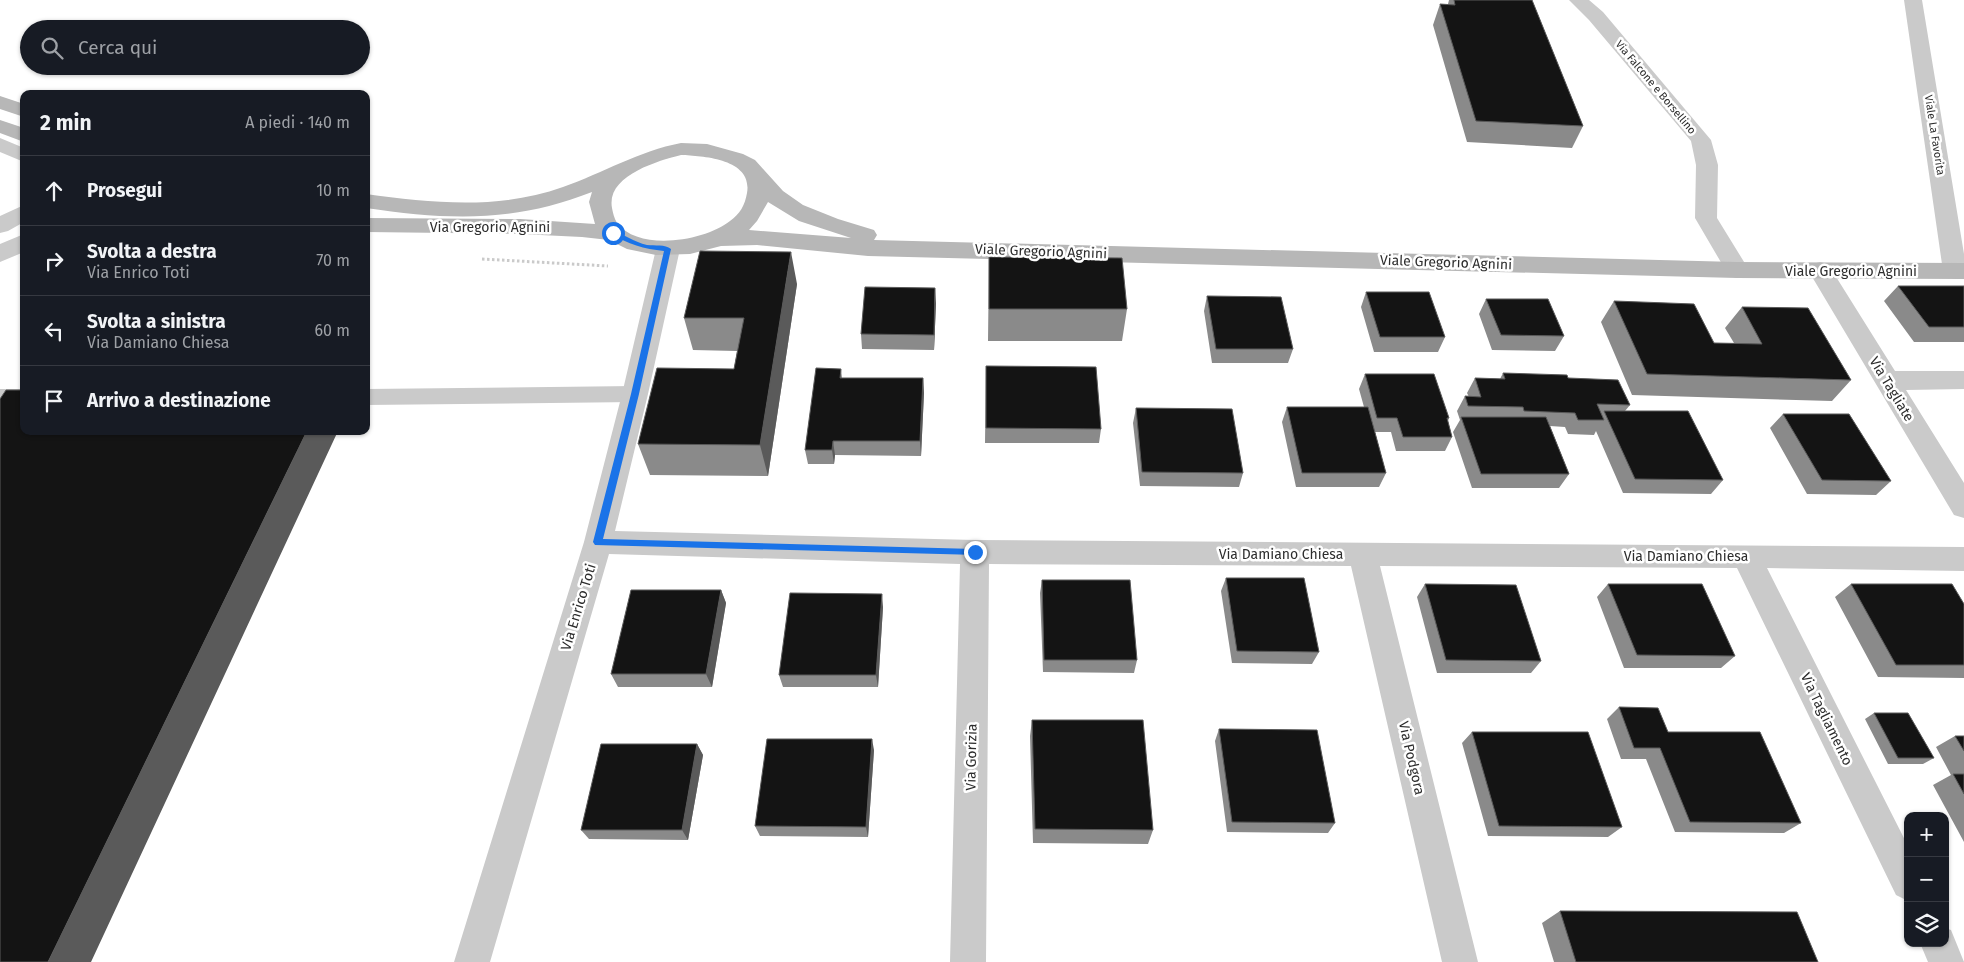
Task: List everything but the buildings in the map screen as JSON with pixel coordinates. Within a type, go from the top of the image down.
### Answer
[{"type":"main road","points":[[0,102],[20,110]]},
{"type":"main road","points":[[0,126],[20,134]]},
{"type":"main road","points":[[681,149],[719,152],[735,157],[748,166],[756,176],[759,189],[757,202],[749,216],[736,228],[718,238],[688,247],[668,249],[648,247],[630,242],[613,233],[605,223],[600,212],[605,188],[626,168],[642,159],[661,153],[681,149]]},
{"type":"main road","name":"Via Gregorio Agnini","points":[[370,201],[429,208],[472,210],[520,206],[582,189],[626,168]]},
{"type":"main road","name":"Viale Gregorio Agnini","points":[[756,176],[776,196],[831,226],[871,237],[928,248]]},
{"type":"main road","name":"Via Gregorio Agnini","points":[[370,225],[412,227],[525,225],[568,227],[613,233]]},
{"type":"main road","name":"Viale Gregorio Agnini","points":[[718,238],[757,237],[868,248],[928,248],[1737,270],[1959,271]]},
{"type":"street","name":"Via Falcone e Borsellino","points":[[1578,0],[1596,16],[1701,140],[1707,165],[1706,218],[1737,270]]},
{"type":"street","name":"Viale La Favorita","points":[[1912,2],[1959,271]]},
{"type":"street","points":[[0,144],[20,154]]},
{"type":"street","points":[[0,225],[20,214]]},
{"type":"street","name":"Via Enrico Toti","points":[[472,962],[598,542],[635,394],[668,249]]},
{"type":"street","name":"Via Tagliate","points":[[1820,270],[1964,506]]},
{"type":"street","points":[[1887,381],[1964,380]]},
{"type":"street","name":"Via Damiano Chiesa","points":[[598,542],[975,552],[1964,559]]},
{"type":"street","name":"Via Gorizia","points":[[968,962],[975,552]]},
{"type":"street","name":"Via Podgora","points":[[1363,554],[1460,962]]},
{"type":"street","name":"Via Tagliamento","points":[[1746,556],[1904,875]]},
{"type":"street","points":[[1940,947],[1947,962]]},
{"type":"lane","points":[[370,397],[635,394]]},
{"type":"lane","points":[[0,397],[20,397]]},
{"type":"path","points":[[480,258],[613,267],[623,271],[628,283],[659,283]]},
{"type":"route","points":[[613,233],[630,242],[648,247],[668,249],[635,394],[598,542],[975,552]]}]
